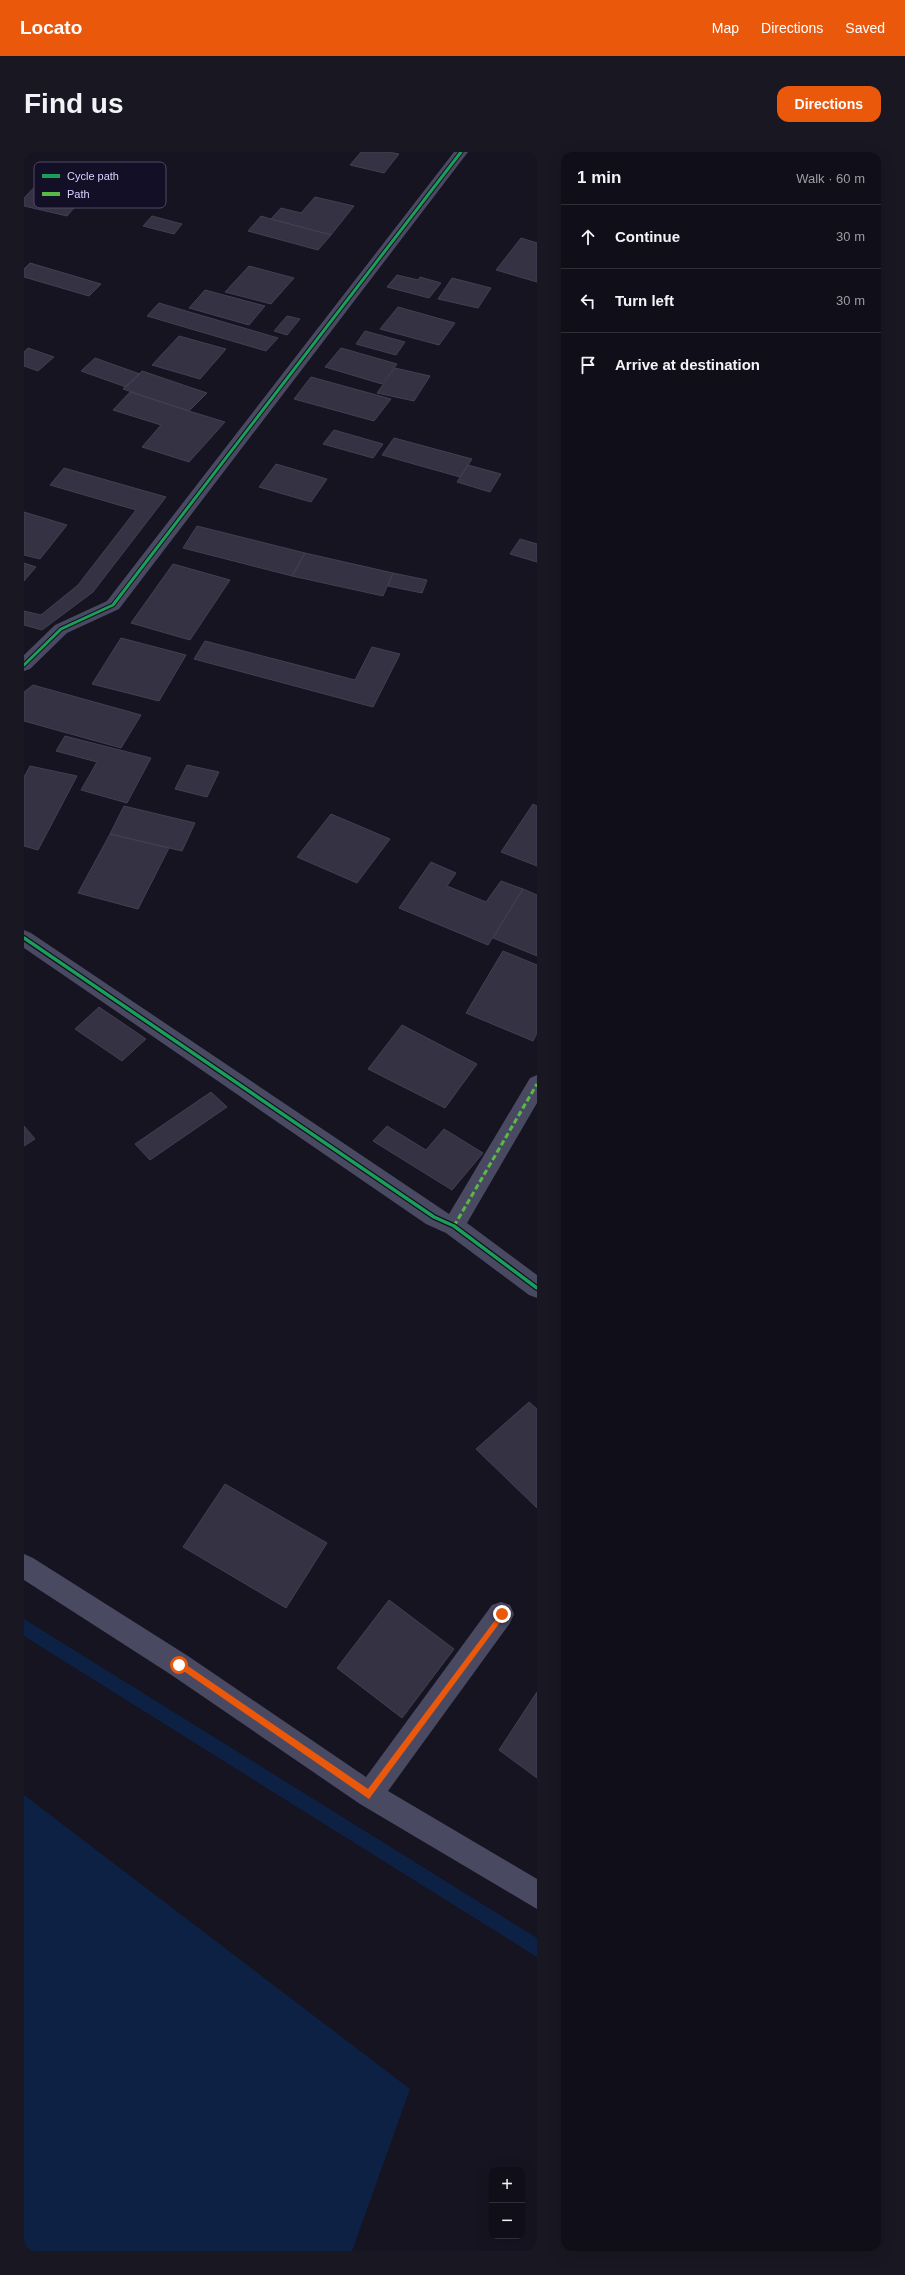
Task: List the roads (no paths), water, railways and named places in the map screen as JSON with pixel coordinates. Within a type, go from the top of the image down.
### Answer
[{"type":"street","points":[[24,665],[61,629],[113,605],[461,152]]},
{"type":"street","points":[[24,938],[434,1217],[454,1226],[537,1288]]},
{"type":"street","points":[[454,1226],[537,1084]]},
{"type":"street","points":[[24,1566],[179,1665],[369,1795],[537,1895]]},
{"type":"street","points":[[369,1795],[502,1614]]},
{"type":"water","points":[[24,1795],[410,2089],[352,2251],[24,2251]]},
{"type":"waterway","points":[[24,1627],[537,1948]]}]
